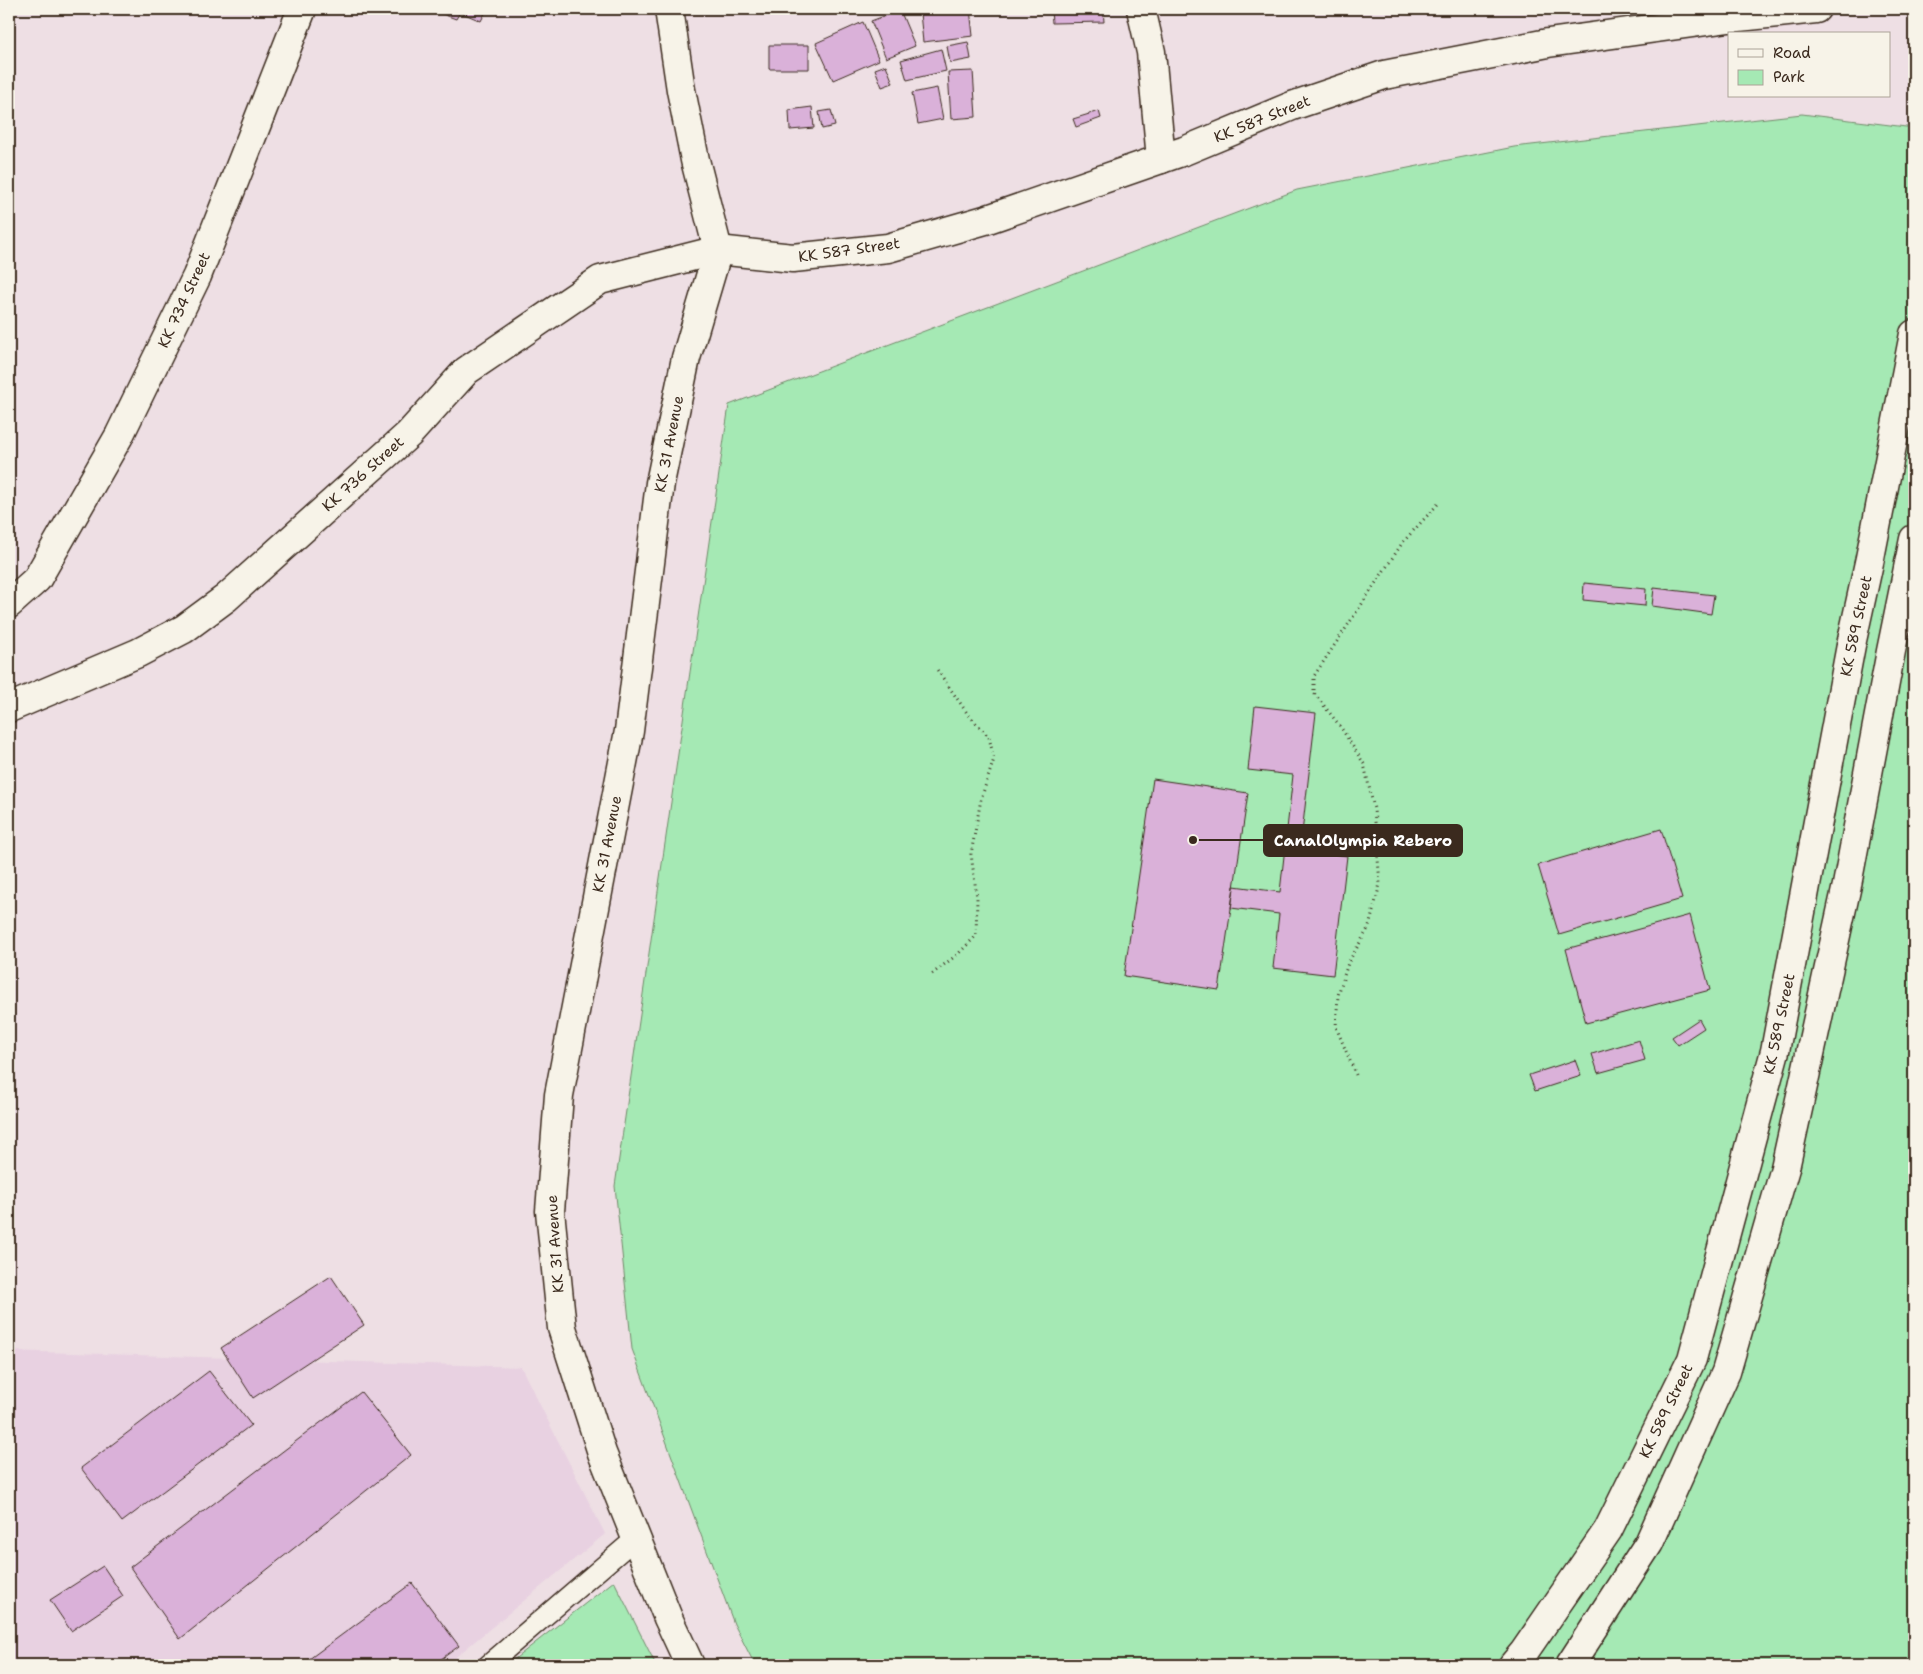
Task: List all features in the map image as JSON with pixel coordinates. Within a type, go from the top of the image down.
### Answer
[{"type":"street","name":"KK 734 Street","points":[[9,604],[37,579],[119,436],[197,276],[302,9]]},
{"type":"street","points":[[669,9],[695,160],[718,250]]},
{"type":"street","points":[[1141,9],[1151,52],[1161,159]]},
{"type":"street","name":"KK 587 Street","points":[[718,250],[793,258],[888,248],[985,220],[1161,159],[1292,106],[1384,75],[1548,43],[1729,18],[1816,9]]},
{"type":"street","name":"KK 736 Street","points":[[9,708],[114,664],[184,629],[226,598],[409,434],[466,371],[600,280],[718,250]]},
{"type":"street","name":"KK 31 Avenue","points":[[690,1665],[668,1618],[602,1453],[562,1328],[550,1211],[559,1095],[629,731],[660,482],[686,358],[718,250]]},
{"type":"street","name":"KK 589 Street","points":[[1513,1665],[1524,1652],[1608,1530],[1692,1359],[1776,1051],[1850,654],[1914,334]]},
{"type":"street","points":[[1570,1665],[1649,1544],[1726,1372],[1785,1168],[1847,885],[1914,539]]},
{"type":"lane","points":[[488,1665],[636,1538]]},
{"type":"path","points":[[1356,1075],[1336,1027],[1338,994],[1348,963],[1369,927],[1380,884],[1374,809],[1364,764],[1340,726],[1314,692],[1314,676],[1403,542],[1438,504]]},
{"type":"path","points":[[932,974],[958,954],[976,936],[977,898],[971,854],[981,799],[994,759],[989,737],[967,713],[936,668]]},
{"type":"shaded area","points":[[9,1351],[521,1367],[605,1534],[446,1665],[9,1665]]},
{"type":"green space","points":[[1802,114],[1914,128],[1914,1665],[755,1665],[734,1624],[632,1349],[615,1186],[729,405],[1297,190],[1514,147]]},
{"type":"green space","points":[[614,1581],[656,1665],[507,1665]]},
{"type":"building","points":[[429,9],[487,9],[481,21],[460,12],[456,19]]},
{"type":"building","points":[[837,9],[857,9],[857,11],[838,13]]},
{"type":"building","points":[[970,9],[973,36],[923,42],[920,13]]},
{"type":"building","points":[[1051,9],[1103,9],[1104,22],[1052,23]]},
{"type":"building","points":[[900,10],[915,46],[886,58],[871,21]]},
{"type":"building","points":[[863,22],[879,60],[833,80],[816,43]]},
{"type":"building","points":[[968,42],[971,59],[950,63],[947,46]]},
{"type":"building","points":[[769,45],[809,45],[809,69],[769,69]]},
{"type":"building","points":[[941,49],[946,71],[907,80],[901,60]]},
{"type":"building","points":[[886,65],[893,83],[882,87],[875,69]]},
{"type":"building","points":[[973,71],[976,117],[951,119],[948,72]]},
{"type":"building","points":[[937,88],[943,119],[918,124],[912,93]]},
{"type":"building","points":[[812,107],[814,128],[790,130],[789,110]]},
{"type":"building","points":[[831,110],[835,126],[822,129],[819,112]]},
{"type":"building","points":[[1099,111],[1101,118],[1076,127],[1073,119]]},
{"type":"building","points":[[1584,583],[1646,589],[1645,606],[1583,600]]},
{"type":"building","points":[[1654,588],[1714,595],[1711,614],[1652,606]]},
{"type":"building","points":[[1255,706],[1316,713],[1300,850],[1347,856],[1333,975],[1273,968],[1279,914],[1231,908],[1234,886],[1280,892],[1293,775],[1248,770]]},
{"type":"building","points":[[1153,779],[1248,793],[1219,990],[1124,976]]},
{"type":"building","points":[[1661,829],[1682,899],[1559,935],[1538,865]]},
{"type":"building","points":[[1690,915],[1710,990],[1586,1023],[1566,949]]},
{"type":"building","points":[[1699,1019],[1704,1028],[1678,1045],[1672,1037]]},
{"type":"building","points":[[1639,1040],[1645,1060],[1598,1073],[1592,1054]]},
{"type":"building","points":[[1575,1060],[1581,1076],[1535,1091],[1529,1075]]},
{"type":"building","points":[[331,1276],[364,1325],[253,1398],[221,1348]]},
{"type":"building","points":[[209,1371],[251,1425],[122,1522],[81,1468]]},
{"type":"building","points":[[361,1392],[411,1455],[180,1639],[130,1567]]},
{"type":"building","points":[[103,1566],[123,1596],[71,1631],[50,1600]]},
{"type":"building","points":[[412,1583],[459,1646],[433,1665],[301,1665]]},
{"type":"place","name":"CanalOlympia Rebero","points":[[1193,840]]}]
